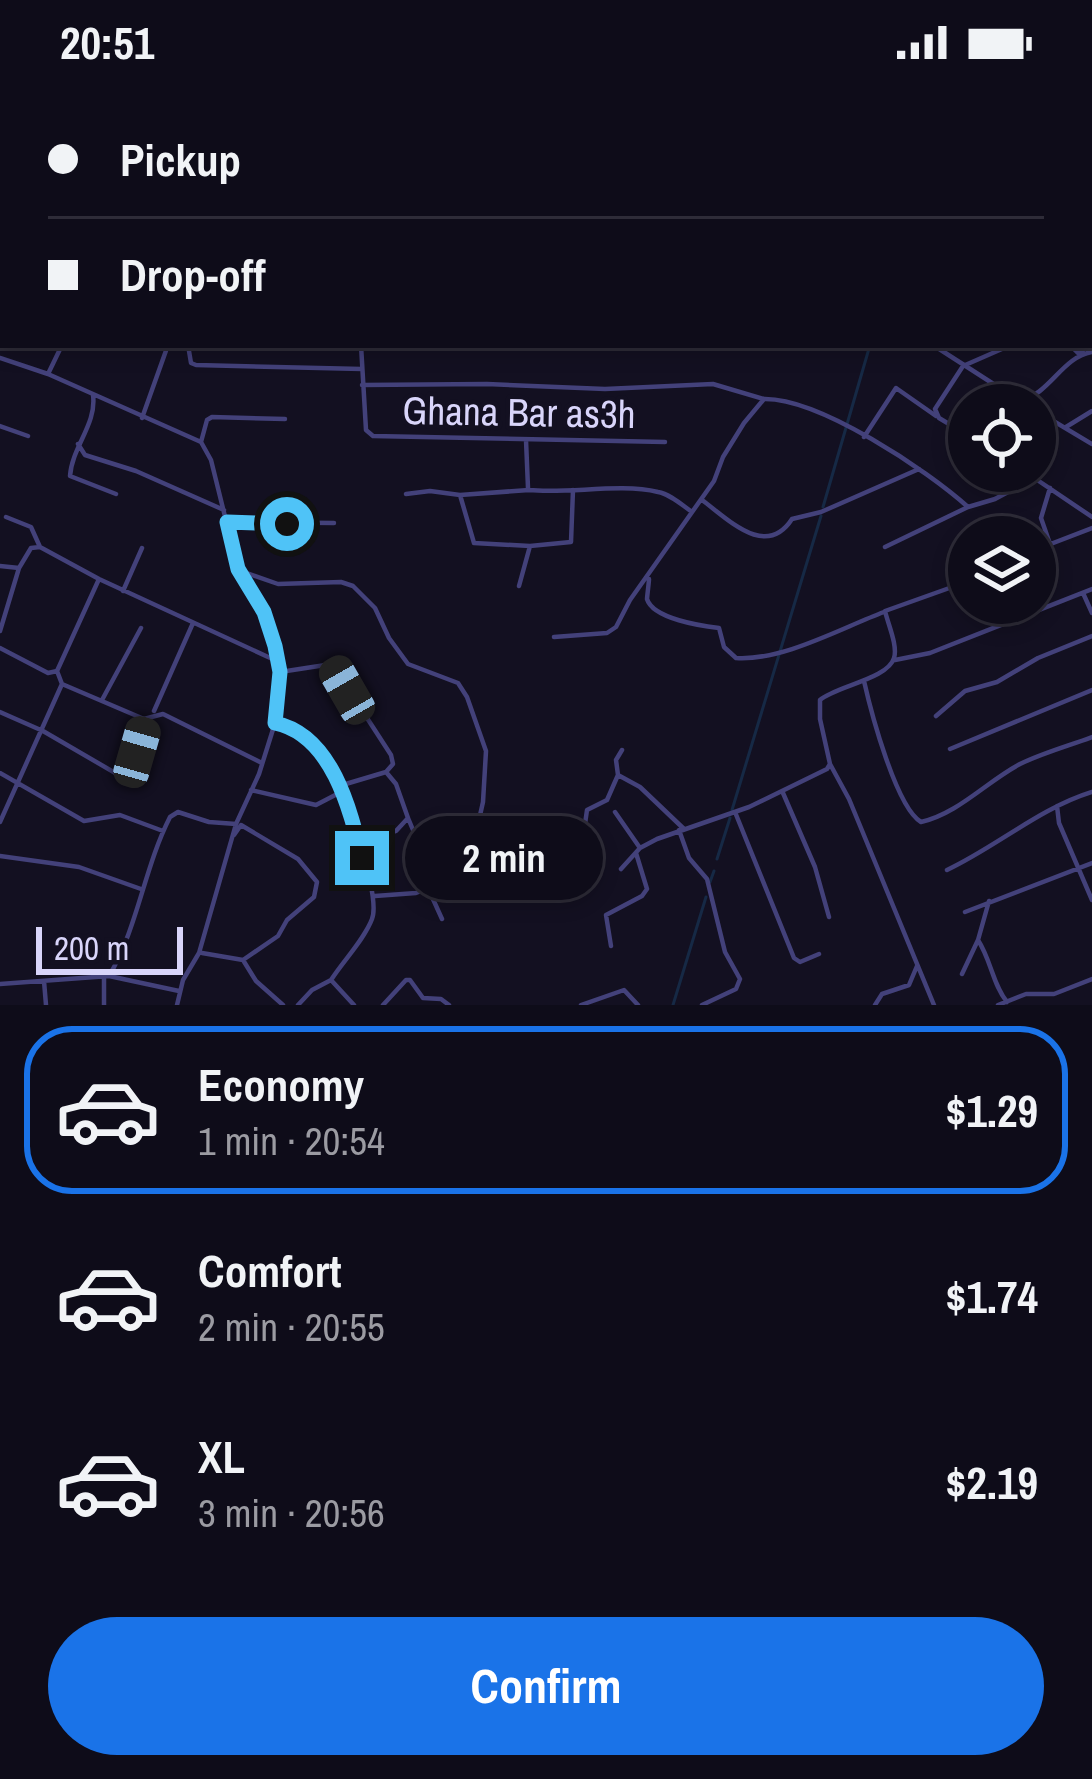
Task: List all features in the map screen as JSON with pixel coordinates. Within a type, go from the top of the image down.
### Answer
[{"type":"street","points":[[49,374],[61,348]]},
{"type":"street","points":[[142,418],[167,348]]},
{"type":"street","points":[[188,348],[190,363],[196,365],[362,369]]},
{"type":"street","points":[[361,348],[362,385],[605,388],[713,384],[802,404],[942,482],[968,507]]},
{"type":"street","points":[[936,348],[993,384]]},
{"type":"street","points":[[936,416],[935,409],[963,366],[1004,348]]},
{"type":"street","points":[[1073,348],[1079,354]]},
{"type":"street","points":[[1049,384],[1086,348]]},
{"type":"street","points":[[0,358],[49,374],[201,442],[211,460],[238,569],[264,612],[278,662],[275,723],[236,824],[199,952],[177,1005]]},
{"type":"street","name":"Ghana Bar as3h","points":[[362,385],[366,430],[373,436],[664,442]]},
{"type":"street","points":[[864,437],[896,388],[948,423]]},
{"type":"street","points":[[93,395],[92,418],[78,444],[70,476],[116,494]]},
{"type":"street","points":[[554,637],[612,631],[764,399]]},
{"type":"street","points":[[1063,428],[1092,411]]},
{"type":"street","points":[[201,442],[212,417],[285,418]]},
{"type":"street","points":[[1056,424],[1092,444]]},
{"type":"street","points":[[0,425],[28,436]]},
{"type":"street","points":[[526,440],[529,490]]},
{"type":"street","points":[[78,444],[85,455],[136,471],[224,510]]},
{"type":"street","points":[[702,500],[752,536],[766,537],[785,530],[792,519],[821,512],[919,469]]},
{"type":"street","points":[[406,494],[430,490],[460,495],[657,491],[692,512]]},
{"type":"street","points":[[460,495],[474,543],[530,546],[572,542],[573,490]]},
{"type":"street","points":[[885,547],[1009,492]]},
{"type":"street","points":[[1056,492],[1092,517]]},
{"type":"street","points":[[6,517],[31,526],[40,547]]},
{"type":"street","points":[[227,522],[334,523]]},
{"type":"street","points":[[1056,542],[1092,528]]},
{"type":"street","points":[[519,586],[530,546]]},
{"type":"street","points":[[0,631],[19,568],[31,548],[40,547],[278,662]]},
{"type":"street","points":[[123,591],[142,548]]},
{"type":"street","points":[[0,566],[19,568]]},
{"type":"street","points":[[238,569],[278,584],[341,582],[352,586],[375,608],[408,664],[458,683],[486,751],[483,802],[474,842]]},
{"type":"street","points":[[650,574],[647,596],[651,607],[673,619],[719,628],[724,647],[736,658],[840,632],[948,588]]},
{"type":"street","points":[[0,822],[43,731],[62,684],[57,671],[99,579]]},
{"type":"street","points":[[893,660],[930,653],[1092,589]]},
{"type":"street","points":[[1083,593],[1092,614]]},
{"type":"street","points":[[885,611],[893,660],[887,669],[820,700],[820,719],[830,764],[854,810],[934,1005]]},
{"type":"street","points":[[0,712],[129,781],[150,717],[193,623]]},
{"type":"street","points":[[102,700],[141,628]]},
{"type":"street","points":[[936,716],[965,691],[997,682],[1038,658],[1092,636]]},
{"type":"street","points":[[0,648],[49,673],[57,671]]},
{"type":"street","points":[[250,790],[316,805],[340,789],[386,772],[392,764],[392,755],[332,664],[280,672]]},
{"type":"street","points":[[864,679],[894,779],[908,810],[921,822],[953,810],[973,792],[1021,764],[1092,737]]},
{"type":"street","points":[[62,684],[150,717],[163,714],[262,763]]},
{"type":"street","points":[[950,749],[1092,690]]},
{"type":"street","points":[[275,723],[308,736],[340,789],[374,897],[372,920],[331,980],[298,1005]]},
{"type":"street","points":[[556,900],[584,831],[587,810],[607,800],[622,750]]},
{"type":"street","points":[[621,868],[638,850],[681,829],[783,793],[830,764]]},
{"type":"street","points":[[386,772],[396,784],[431,873],[428,888],[442,919]]},
{"type":"street","points":[[0,773],[84,821],[120,815],[163,831]]},
{"type":"street","points":[[617,775],[640,787],[681,829],[689,859],[707,880],[725,952],[740,979],[736,989],[702,1005]]},
{"type":"street","points":[[947,870],[1057,806],[1092,792]]},
{"type":"street","points":[[783,793],[815,867],[829,917]]},
{"type":"street","points":[[1057,806],[1059,823],[1092,899]]},
{"type":"street","points":[[104,1005],[106,976],[122,951],[170,817],[178,812],[236,824]]},
{"type":"street","points":[[610,946],[606,916],[647,889],[638,850],[615,812]]},
{"type":"street","points":[[735,812],[794,958],[800,962],[819,954]]},
{"type":"street","points":[[359,844],[392,833],[408,818]]},
{"type":"street","points":[[199,952],[243,960],[278,937],[292,914],[314,897],[317,882],[298,859],[241,825],[230,846]]},
{"type":"street","points":[[0,856],[80,867],[141,889]]},
{"type":"street","points":[[965,912],[1092,862]]},
{"type":"street","points":[[374,897],[428,888]]},
{"type":"street","points":[[962,974],[989,902]]},
{"type":"street","points":[[978,940],[992,962],[998,991],[1006,1002]]},
{"type":"street","points":[[243,960],[256,981],[283,1005]]},
{"type":"street","points":[[913,981],[916,966]]},
{"type":"street","points":[[0,983],[106,976],[179,991]]},
{"type":"street","points":[[875,1005],[882,994],[922,977]]},
{"type":"street","points":[[998,1005],[1035,993],[1054,994],[1092,979]]},
{"type":"street","points":[[331,980],[354,1005]]},
{"type":"street","points":[[383,1005],[406,980],[423,998],[441,999],[449,1005]]},
{"type":"street","points":[[44,981],[46,1005]]},
{"type":"street","points":[[581,1005],[624,991],[638,1005]]},
{"type":"street","points":[[717,996],[718,1005]]},
{"type":"waterway","points":[[823,507],[869,348]]},
{"type":"waterway","points":[[732,810],[821,516]]},
{"type":"waterway","points":[[717,859],[730,818]]},
{"type":"waterway","points":[[710,882],[714,871]]},
{"type":"waterway","points":[[673,1005],[706,897]]},
{"type":"route","points":[[287,524],[227,522],[238,569],[264,612],[275,646],[280,672],[275,723],[302,732],[316,745],[337,781],[362,858]]}]
